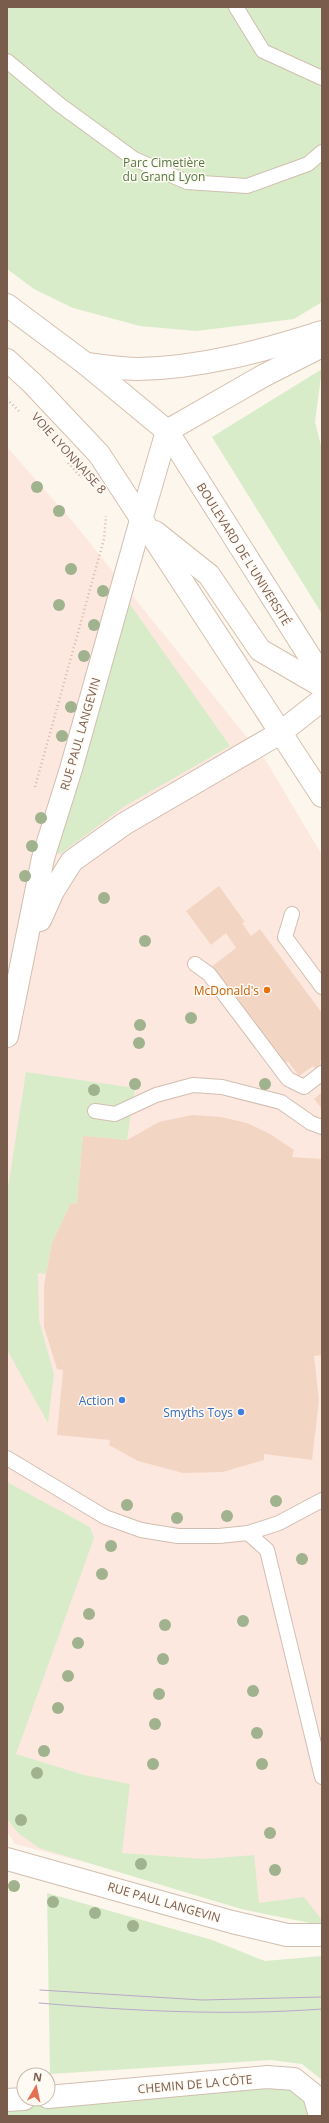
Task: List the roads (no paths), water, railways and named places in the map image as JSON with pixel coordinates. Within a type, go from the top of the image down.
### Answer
[{"type":"main road","name":"BOULEVARD DE L'UNIVERSITÉ","points":[[7,305],[86,364],[166,431],[322,676]]},
{"type":"main road","points":[[86,364],[137,369],[193,365],[296,340],[322,332]]},
{"type":"main road","points":[[140,520],[166,431],[263,376],[322,346]]},
{"type":"main road","points":[[7,360],[32,382],[99,454],[140,520],[322,796]]},
{"type":"main road","points":[[140,520],[209,575],[260,650],[322,686]]},
{"type":"main road","name":"RUE PAUL LANGEVIN","points":[[7,1036],[26,950],[43,858],[71,769],[140,520]]},
{"type":"main road","name":"RUE PAUL LANGEVIN","points":[[26,950],[53,891],[72,861],[124,824],[280,733],[322,700]]},
{"type":"main road","name":"RUE PAUL LANGEVIN","points":[[7,1859],[232,1922],[287,1935],[322,1935]]},
{"type":"main road","name":"CHEMIN DE LA CÔTE","points":[[56,2095],[267,2077],[294,2079],[314,2095],[320,2116]]},
{"type":"lane","points":[[236,7],[264,51],[322,78]]},
{"type":"lane","points":[[7,61],[60,105],[134,159],[187,182],[247,186],[308,164],[322,152]]},
{"type":"lane","points":[[292,914],[285,937],[322,987]]},
{"type":"lane","points":[[195,964],[209,974],[288,1079],[304,1088],[322,1073]]},
{"type":"lane","points":[[95,1111],[115,1114],[156,1095],[192,1085],[222,1087],[281,1102],[311,1122],[322,1127]]},
{"type":"lane","points":[[7,1458],[105,1518],[141,1530],[178,1536],[219,1536],[248,1533],[279,1524],[322,1500]]},
{"type":"lane","points":[[248,1533],[267,1550],[322,1778]]},
{"type":"tram line","points":[[40,1990],[202,2000],[322,1997]]},
{"type":"tram line","points":[[39,2003],[180,2012],[251,2012],[322,2009]]},
{"type":"place","name":"McDonald's","points":[[267,990]]},
{"type":"place","name":"Action","points":[[122,1400]]},
{"type":"place","name":"Smyths Toys","points":[[241,1412]]},
{"type":"park label","name":"Parc Cimetière du Grand Lyon","points":[[164,169]]}]
